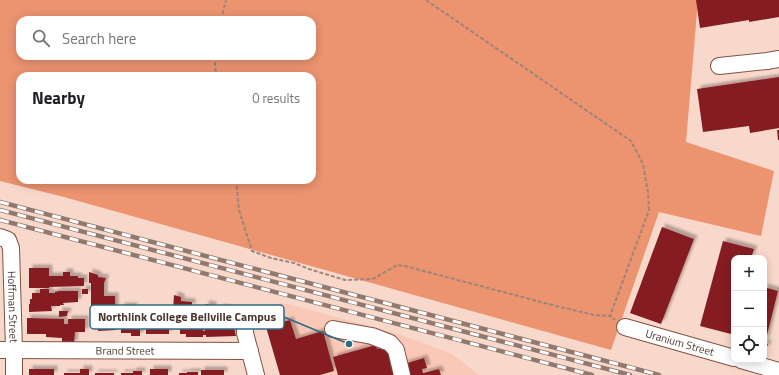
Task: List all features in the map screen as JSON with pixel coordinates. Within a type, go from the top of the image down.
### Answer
[{"type":"street","points":[[719,66],[779,59]]},
{"type":"street","name":"Hoffman Street","points":[[4,239],[11,248],[7,350],[14,375]]},
{"type":"street","points":[[245,319],[246,333],[256,375]]},
{"type":"street","name":"Uranium Street","points":[[625,327],[731,357]]},
{"type":"street","points":[[333,329],[372,336],[390,343],[396,350],[402,375]]},
{"type":"street","name":"Brand Street","points":[[7,350],[250,351]]},
{"type":"street","points":[[751,363],[779,371]]},
{"type":"path","points":[[222,16],[226,0]]},
{"type":"path","points":[[426,0],[631,141],[642,164],[648,192],[649,210],[610,316]]},
{"type":"path","points":[[215,60],[216,72]]},
{"type":"path","points":[[236,184],[239,210],[252,251],[271,258],[289,262],[345,280],[372,279],[397,265],[405,266],[556,306],[594,315],[610,316],[625,327]]},
{"type":"shaded area","points":[[0,0],[698,0],[686,142],[774,171],[761,236],[659,212],[611,350],[64,197],[0,181]]},
{"type":"shaded area","points":[[280,303],[398,334],[450,353],[479,375],[281,375],[271,333],[268,312],[272,306]]},
{"type":"building","points":[[696,0],[779,0],[779,17],[700,28]]},
{"type":"building","points":[[779,77],[779,128],[750,133],[749,126],[703,132],[697,89]]},
{"type":"building","points":[[777,130],[779,130],[779,140],[778,140]]},
{"type":"building","points":[[662,227],[694,239],[661,324],[630,313]]},
{"type":"building","points":[[723,241],[754,249],[752,255],[731,255],[731,334],[700,326]]},
{"type":"building","points":[[29,268],[49,268],[49,276],[63,276],[63,272],[70,272],[70,276],[84,278],[84,286],[29,288]]},
{"type":"building","points":[[89,272],[98,275],[98,277],[106,278],[104,283],[104,296],[115,296],[116,330],[98,331],[98,315],[91,316],[91,283],[89,283]]},
{"type":"building","points":[[767,288],[778,291],[767,335]]},
{"type":"building","points":[[40,289],[49,289],[49,293],[59,291],[78,291],[78,302],[63,303],[64,305],[60,306],[51,306],[52,311],[29,312],[29,304],[30,299],[32,299],[32,293],[40,293]]},
{"type":"building","points":[[82,289],[88,289],[88,294],[82,294]]},
{"type":"building","points":[[174,295],[181,297],[181,301],[192,302],[192,307],[181,306],[181,312],[173,311]]},
{"type":"building","points":[[205,304],[213,305],[213,312],[206,312]]},
{"type":"building","points":[[121,306],[134,306],[134,314],[140,314],[140,336],[131,336],[131,333],[121,333]]},
{"type":"building","points":[[220,307],[229,309],[236,336],[206,337],[206,335],[203,335],[203,337],[186,337],[186,334],[180,334],[180,322],[186,322],[185,310],[202,310],[203,331],[205,331],[206,313],[222,313]]},
{"type":"building","points":[[59,311],[68,311],[67,316],[59,317]]},
{"type":"building","points":[[27,318],[64,319],[64,324],[68,324],[68,319],[85,319],[85,332],[75,332],[74,344],[62,344],[62,338],[46,337],[46,334],[27,334]]},
{"type":"building","points":[[146,319],[169,319],[169,334],[146,334]]},
{"type":"building","points":[[290,320],[296,339],[323,331],[334,371],[320,375],[280,375],[266,327]]},
{"type":"building","points":[[376,345],[377,349],[388,346],[396,375],[338,375],[333,357]]},
{"type":"building","points":[[424,358],[427,368],[422,369],[423,373],[439,369],[441,375],[407,375],[404,364]]},
{"type":"building","points":[[29,369],[54,369],[54,375],[29,375]]},
{"type":"building","points":[[80,369],[89,369],[89,375],[64,375],[64,373],[80,373]]},
{"type":"building","points":[[150,369],[168,369],[168,375],[150,375]]},
{"type":"building","points":[[201,370],[224,370],[224,375],[201,375]]},
{"type":"building","points":[[133,371],[142,371],[142,375],[121,375],[121,373],[133,373]]},
{"type":"building","points":[[198,372],[198,375],[179,375],[179,373]]},
{"type":"building","points":[[95,373],[114,373],[114,375],[95,375]]},
{"type":"railway","points":[[0,202],[659,375]]},
{"type":"railway","points":[[0,210],[630,375]]},
{"type":"railway","points":[[0,220],[592,375]]},
{"type":"place","name":"Northlink College Bellville Campus","points":[[349,344]]}]
